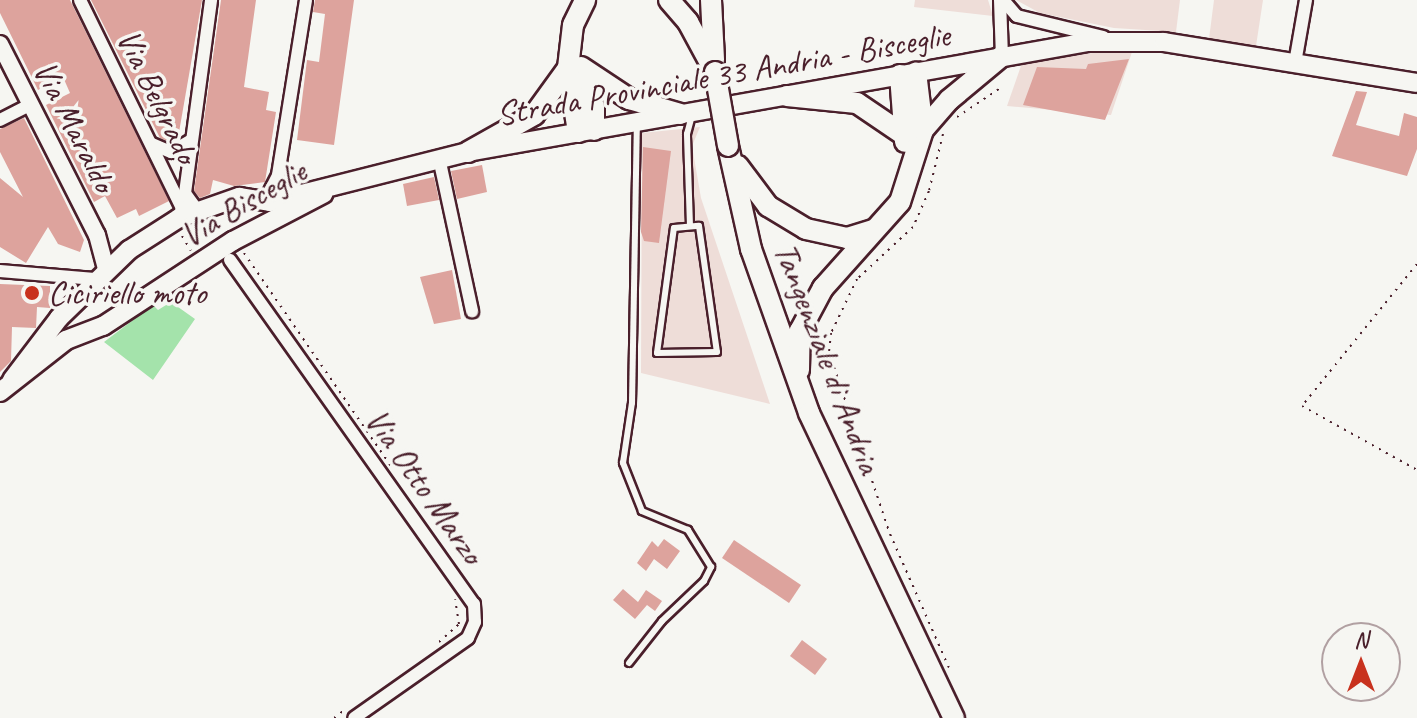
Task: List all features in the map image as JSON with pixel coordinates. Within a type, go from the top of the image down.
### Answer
[{"type":"main road","points":[[585,0],[575,15],[571,47],[574,68],[594,107],[586,131]]},
{"type":"main road","points":[[669,0],[688,22],[715,72]]},
{"type":"main road","name":"Tangenziale di Andria","points":[[711,0],[715,72],[751,249],[809,413],[954,718]]},
{"type":"main road","name":"Strada Provinciale 33 Andria - Bisceglie","points":[[468,152],[1002,56],[1118,40],[1164,42],[1417,83]]},
{"type":"main road","points":[[913,133],[1002,56]]},
{"type":"main road","points":[[574,68],[629,99],[686,113]]},
{"type":"main road","points":[[468,152],[534,115],[574,68]]},
{"type":"main road","points":[[809,413],[798,356],[803,322],[834,273],[900,202],[909,174],[913,133],[908,74]]},
{"type":"main road","points":[[787,96],[857,103],[913,133]]},
{"type":"main road","points":[[728,146],[758,196],[793,223],[838,237],[862,236],[880,227]]},
{"type":"main road","name":"Via Bisceglie","points":[[6,386],[76,299],[101,274],[129,250],[176,219],[239,197],[270,202],[319,187],[468,152]]},
{"type":"main road","name":"Via Bisceglie","points":[[6,386],[66,340],[96,330],[223,251],[343,182]]},
{"type":"main road","points":[[222,202],[251,211],[252,220],[223,251]]},
{"type":"main road","points":[[76,299],[73,325],[96,330]]},
{"type":"street","name":"Via Belgrado","points":[[80,0],[182,208],[176,219]]},
{"type":"street","points":[[203,208],[186,200],[190,141],[211,0]]},
{"type":"street","points":[[254,201],[268,195],[278,175],[306,0]]},
{"type":"street","points":[[1002,0],[1017,16],[1118,40]]},
{"type":"street","points":[[1002,0],[1002,56]]},
{"type":"street","points":[[1295,63],[1306,0]]},
{"type":"street","name":"Via Maraldo","points":[[0,44],[97,235],[101,274]]},
{"type":"street","points":[[0,120],[30,105]]},
{"type":"street","points":[[150,142],[171,152],[190,141]]},
{"type":"street","points":[[439,158],[472,311]]},
{"type":"street","points":[[278,175],[294,189],[319,187]]},
{"type":"street","name":"Via Maraldo","points":[[97,235],[113,249],[129,250]]},
{"type":"street","name":"Via Otto Marzo","points":[[223,251],[474,604],[475,622],[468,638],[350,714]]},
{"type":"street","points":[[0,271],[65,276],[101,274]]},
{"type":"street","points":[[65,276],[76,299]]},
{"type":"lane","points":[[686,113],[690,226]]},
{"type":"lane","points":[[629,663],[662,621],[704,581],[711,567],[688,530],[642,511],[623,463],[633,391],[638,122]]},
{"type":"lane","points":[[690,226],[699,226],[717,352],[657,353],[674,228],[690,226]]},
{"type":"path","points":[[952,121],[1002,87]]},
{"type":"path","points":[[946,129],[913,227],[857,279],[831,333],[829,352],[890,534],[954,679]]},
{"type":"path","points":[[176,219],[223,251]]},
{"type":"path","points":[[1417,264],[1302,406],[1417,470]]},
{"type":"path","points":[[430,649],[459,624],[455,599]]},
{"type":"path","points":[[334,718],[350,714]]},
{"type":"shaded area","points":[[915,0],[988,0],[993,16],[914,7]]},
{"type":"shaded area","points":[[1016,0],[1180,0],[1176,32],[1114,28],[1040,13]]},
{"type":"shaded area","points":[[1214,0],[1263,0],[1256,46],[1209,39]]},
{"type":"shaded area","points":[[1133,49],[1111,115],[1007,106],[1023,60]]},
{"type":"shaded area","points":[[700,127],[692,146],[701,198],[770,404],[641,373],[642,133]]},
{"type":"green space","points":[[171,302],[195,319],[153,380],[104,342],[153,305],[158,310]]},
{"type":"building","points":[[0,0],[70,0],[169,201],[139,216],[136,209],[117,218],[105,196],[94,202],[46,105],[70,93],[63,77],[38,90],[0,13]]},
{"type":"building","points":[[91,0],[202,0],[178,138],[170,142],[160,138]]},
{"type":"building","points":[[221,0],[256,0],[244,87],[269,92],[266,110],[276,112],[265,182],[234,186],[213,180],[210,194],[200,198],[194,191]]},
{"type":"building","points":[[315,0],[354,0],[334,145],[297,140],[307,60],[319,62],[325,14],[313,12]]},
{"type":"building","points":[[1129,59],[1105,120],[1023,105],[1037,67],[1086,69],[1088,64]]},
{"type":"building","points":[[1356,91],[1367,92],[1356,125],[1399,136],[1404,113],[1417,117],[1417,149],[1407,176],[1332,156]]},
{"type":"building","points":[[24,118],[84,240],[80,252],[58,244],[48,227],[26,263],[0,247],[0,178],[23,197],[0,152],[0,129]]},
{"type":"building","points":[[643,147],[671,151],[659,243],[644,241],[641,232]]},
{"type":"building","points":[[482,165],[487,192],[457,199],[451,171]]},
{"type":"building","points":[[434,177],[439,200],[407,206],[403,184]]},
{"type":"building","points":[[452,270],[461,319],[434,324],[420,277]]},
{"type":"building","points":[[0,284],[50,286],[50,308],[37,307],[36,328],[12,327],[11,361],[0,372]]},
{"type":"building","points":[[664,539],[680,551],[667,569],[654,559],[646,571],[637,563],[652,541],[658,547]]},
{"type":"building","points":[[734,540],[801,585],[789,603],[722,558]]},
{"type":"building","points":[[623,589],[638,602],[646,590],[662,601],[655,611],[647,605],[635,619],[613,600]]},
{"type":"building","points":[[802,640],[827,659],[815,675],[790,656]]},
{"type":"place","name":"Ciciriello moto","points":[[32,293]]}]
